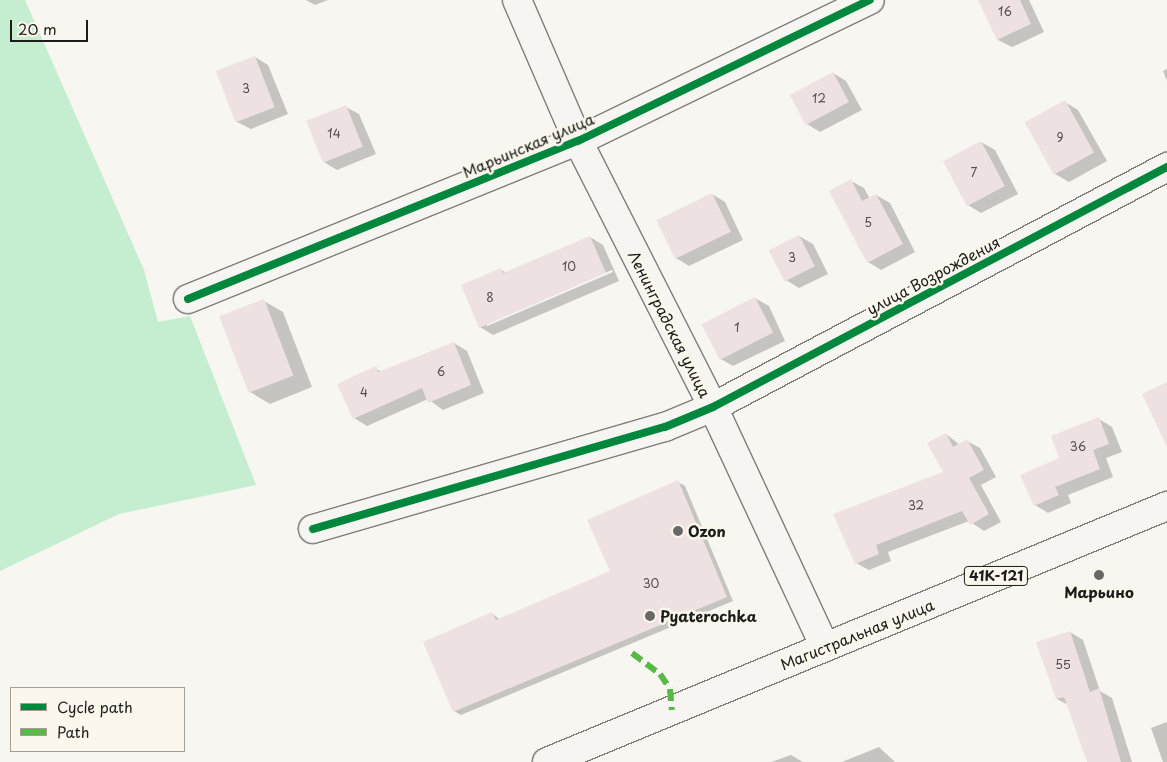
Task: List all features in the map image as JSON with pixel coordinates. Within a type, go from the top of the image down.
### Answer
[{"type":"street","name":"Ленинградская улица","points":[[517,0],[578,141],[713,407],[826,647]]},
{"type":"street","name":"Марьинская улица","points":[[188,299],[578,141],[870,0]]},
{"type":"street","name":"улица Возрождения","points":[[313,529],[665,427],[713,407],[1167,166]]},
{"type":"street","name":"Магистральная улица","points":[[547,762],[1167,506]]},
{"type":"green space","points":[[0,0],[25,0],[144,270],[158,322],[190,316],[256,485],[119,514],[0,571]]},
{"type":"building","points":[[978,0],[1020,0],[1031,24],[997,40]]},
{"type":"building","points":[[255,56],[275,107],[235,122],[216,71]]},
{"type":"building","points":[[833,72],[849,102],[806,125],[790,95]]},
{"type":"building","points":[[1065,100],[1094,152],[1054,175],[1025,122]]},
{"type":"building","points":[[346,105],[363,147],[323,163],[306,121]]},
{"type":"building","points":[[981,141],[1005,186],[967,206],[943,161]]},
{"type":"building","points":[[851,179],[862,201],[876,194],[903,244],[867,263],[829,191]]},
{"type":"building","points":[[712,193],[731,232],[675,259],[656,220]]},
{"type":"building","points":[[799,235],[815,266],[785,282],[769,250]]},
{"type":"building","points":[[590,236],[606,273],[479,328],[461,285],[501,268],[503,273]]},
{"type":"building","points":[[755,297],[773,333],[720,360],[702,324]]},
{"type":"building","points":[[264,299],[293,376],[249,393],[219,316]]},
{"type":"building","points":[[454,342],[471,385],[428,403],[422,388],[353,419],[337,384],[376,366],[378,372]]},
{"type":"building","points":[[1167,382],[1167,447],[1142,394]]},
{"type":"building","points":[[1099,417],[1109,444],[1093,450],[1100,469],[1055,487],[1059,495],[1034,506],[1020,475],[1059,458],[1051,436]]},
{"type":"building","points":[[946,433],[953,447],[967,439],[984,470],[969,478],[989,514],[970,525],[962,511],[876,545],[879,554],[855,564],[833,514],[943,472],[927,443]]},
{"type":"building","points":[[678,480],[727,597],[453,712],[423,642],[492,612],[496,620],[610,571],[587,520]]},
{"type":"building","points":[[1070,631],[1090,692],[1099,688],[1121,762],[1087,762],[1064,697],[1056,699],[1036,642]]},
{"type":"marked path","points":[[632,653],[660,674],[670,689],[672,710]]},
{"type":"cycle path","points":[[188,299],[578,141],[870,0]]},
{"type":"cycle path","points":[[313,529],[665,427],[713,407],[1167,167]]},
{"type":"place","name":"Ozon","points":[[678,531]]},
{"type":"place","name":"Марьино","points":[[1099,575]]},
{"type":"place","name":"Pyaterochka","points":[[650,616]]}]
